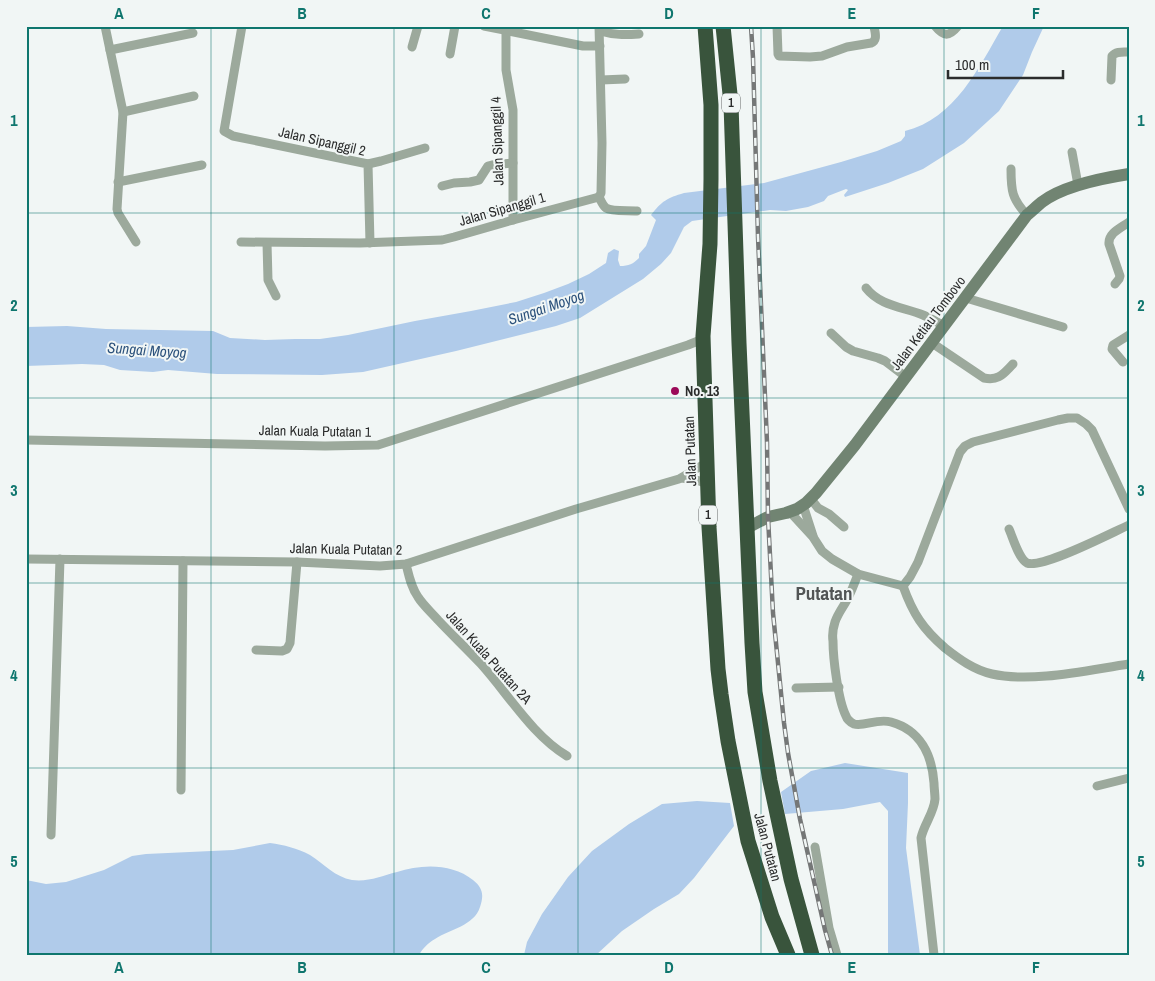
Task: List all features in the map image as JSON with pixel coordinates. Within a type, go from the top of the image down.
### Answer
[{"type":"highway","name":"Jalan Putatan","points":[[705,26],[711,105],[712,179],[710,244],[703,336],[706,463],[718,669],[725,721],[748,841],[772,917],[788,955]]},
{"type":"highway","name":"Jalan Putatan","points":[[723,26],[731,104],[732,180],[755,692],[780,833],[812,955]]},
{"type":"street","points":[[105,26],[123,112],[117,209],[136,242]]},
{"type":"street","name":"Jalan Sipanggil 2","points":[[242,26],[224,131],[233,136],[368,164],[370,243]]},
{"type":"street","points":[[412,47],[418,26]]},
{"type":"street","points":[[450,54],[454,26]]},
{"type":"street","points":[[484,26],[583,46],[600,46]]},
{"type":"street","points":[[777,26],[780,56],[810,57],[832,53],[847,47],[871,44],[876,39],[874,26]]},
{"type":"street","points":[[935,26],[940,32],[949,35],[958,26]]},
{"type":"street","points":[[637,210],[607,209],[599,197],[602,193],[600,29],[615,35],[639,34]]},
{"type":"street","name":"Jalan Sipanggil 4","points":[[510,30],[506,70],[513,110],[513,220]]},
{"type":"street","points":[[110,50],[193,33]]},
{"type":"street","points":[[1110,80],[1112,56],[1114,53],[1129,52]]},
{"type":"street","points":[[601,80],[625,79]]},
{"type":"street","points":[[123,112],[194,96]]},
{"type":"street","points":[[368,164],[425,148]]},
{"type":"street","points":[[1072,152],[1078,185]]},
{"type":"street","points":[[442,186],[479,180],[488,166],[513,163]]},
{"type":"street","points":[[118,182],[202,165]]},
{"type":"street","points":[[1011,169],[1013,193],[1018,204],[1027,215]]},
{"type":"street","name":"Jalan Ketiau Tombovo","points":[[747,528],[768,517],[790,512],[807,502],[855,445],[1027,215],[1047,199],[1078,185],[1129,174]]},
{"type":"street","name":"Jalan Sipanggil 1","points":[[240,242],[370,243],[442,240],[599,197]]},
{"type":"street","points":[[1115,284],[1120,279],[1120,276],[1108,239],[1129,222]]},
{"type":"street","points":[[267,243],[268,280],[276,296]]},
{"type":"street","points":[[866,288],[879,300],[924,316],[944,326]]},
{"type":"street","points":[[966,298],[1063,327]]},
{"type":"street","points":[[831,332],[846,347],[885,361],[906,378]]},
{"type":"street","points":[[1123,362],[1112,347],[1129,335]]},
{"type":"street","name":"Jalan Kuala Putatan 1","points":[[26,440],[316,446],[378,445],[693,343],[703,336]]},
{"type":"street","points":[[932,343],[984,378],[991,380],[998,378],[1013,364]]},
{"type":"street","name":"Jalan Kuala Putatan 1","points":[[678,348],[694,349],[704,354]]},
{"type":"street","points":[[904,586],[918,562],[960,452],[964,446],[973,442],[1058,420],[1077,418],[1092,430],[1129,509]]},
{"type":"street","name":"Jalan Kuala Putatan 2","points":[[26,559],[297,562],[380,566],[406,564],[576,509],[682,478],[706,463]]},
{"type":"street","name":"Jalan Kuala Putatan 2","points":[[682,478],[707,484]]},
{"type":"street","points":[[807,502],[829,514],[844,527]]},
{"type":"street","points":[[807,502],[813,537]]},
{"type":"street","points":[[746,507],[768,517]]},
{"type":"street","points":[[790,512],[813,537],[822,551],[832,559],[858,574],[904,586]]},
{"type":"street","points":[[1009,529],[1022,558],[1026,562],[1033,564],[1067,553],[1129,525]]},
{"type":"street","points":[[51,835],[60,559]]},
{"type":"street","points":[[181,790],[183,561]]},
{"type":"street","points":[[256,650],[282,651],[287,649],[290,643],[297,562]]},
{"type":"street","name":"Jalan Kuala Putatan 2A","points":[[406,564],[413,589],[427,608],[480,664],[542,736],[554,748],[568,756]]},
{"type":"street","points":[[858,574],[839,613],[833,631],[839,687],[846,716],[850,722],[859,725],[884,720],[900,725],[918,738],[930,758],[935,799],[933,809],[924,825],[921,838],[934,955]]},
{"type":"street","points":[[904,586],[916,615],[931,634],[947,650],[990,674],[1012,677],[1035,677],[1129,664]]},
{"type":"street","points":[[796,688],[839,687]]},
{"type":"street","points":[[1097,786],[1129,778]]},
{"type":"street","points":[[815,847],[829,928],[838,955]]},
{"type":"water","name":"Sungai Moyog","points":[[1003,26],[1044,26],[1023,75],[999,111],[964,143],[923,169],[845,197],[844,195],[848,190],[846,189],[808,207],[786,211],[770,210],[692,221],[684,227],[671,253],[661,264],[643,279],[580,318],[556,326],[456,351],[363,372],[322,375],[217,374],[168,370],[153,372],[120,370],[104,365],[82,364],[26,366],[26,327],[67,326],[106,329],[213,331],[230,338],[265,340],[320,339],[516,302],[568,284],[589,274],[606,263],[608,253],[614,249],[619,251],[618,260],[620,266],[628,265],[639,258],[639,254],[646,246],[656,220],[651,215],[669,198],[684,193],[764,183],[877,151],[901,141],[905,136],[905,131],[923,125],[952,103],[975,74]]},
{"type":"water","points":[[845,763],[908,773],[906,848],[920,955],[888,955],[888,811],[880,802],[843,809],[785,814],[781,792],[811,771]]},
{"type":"water","points":[[697,801],[730,803],[734,826],[694,878],[679,894],[622,931],[596,955],[524,955],[527,942],[542,914],[568,877],[592,851],[629,824],[662,804]]},
{"type":"water","points":[[270,843],[290,847],[310,855],[335,873],[352,880],[369,879],[416,867],[456,870],[465,874],[479,886],[482,892],[480,907],[473,919],[432,941],[419,955],[26,955],[26,880],[46,884],[66,882],[104,870],[132,856],[233,850]]},
{"type":"railway","points":[[751,26],[773,613],[788,753],[800,819],[832,955]]},
{"type":"place","name":"No. 13","points":[[675,391]]},
{"type":"district","name":"Putatan","points":[[824,593]]}]
